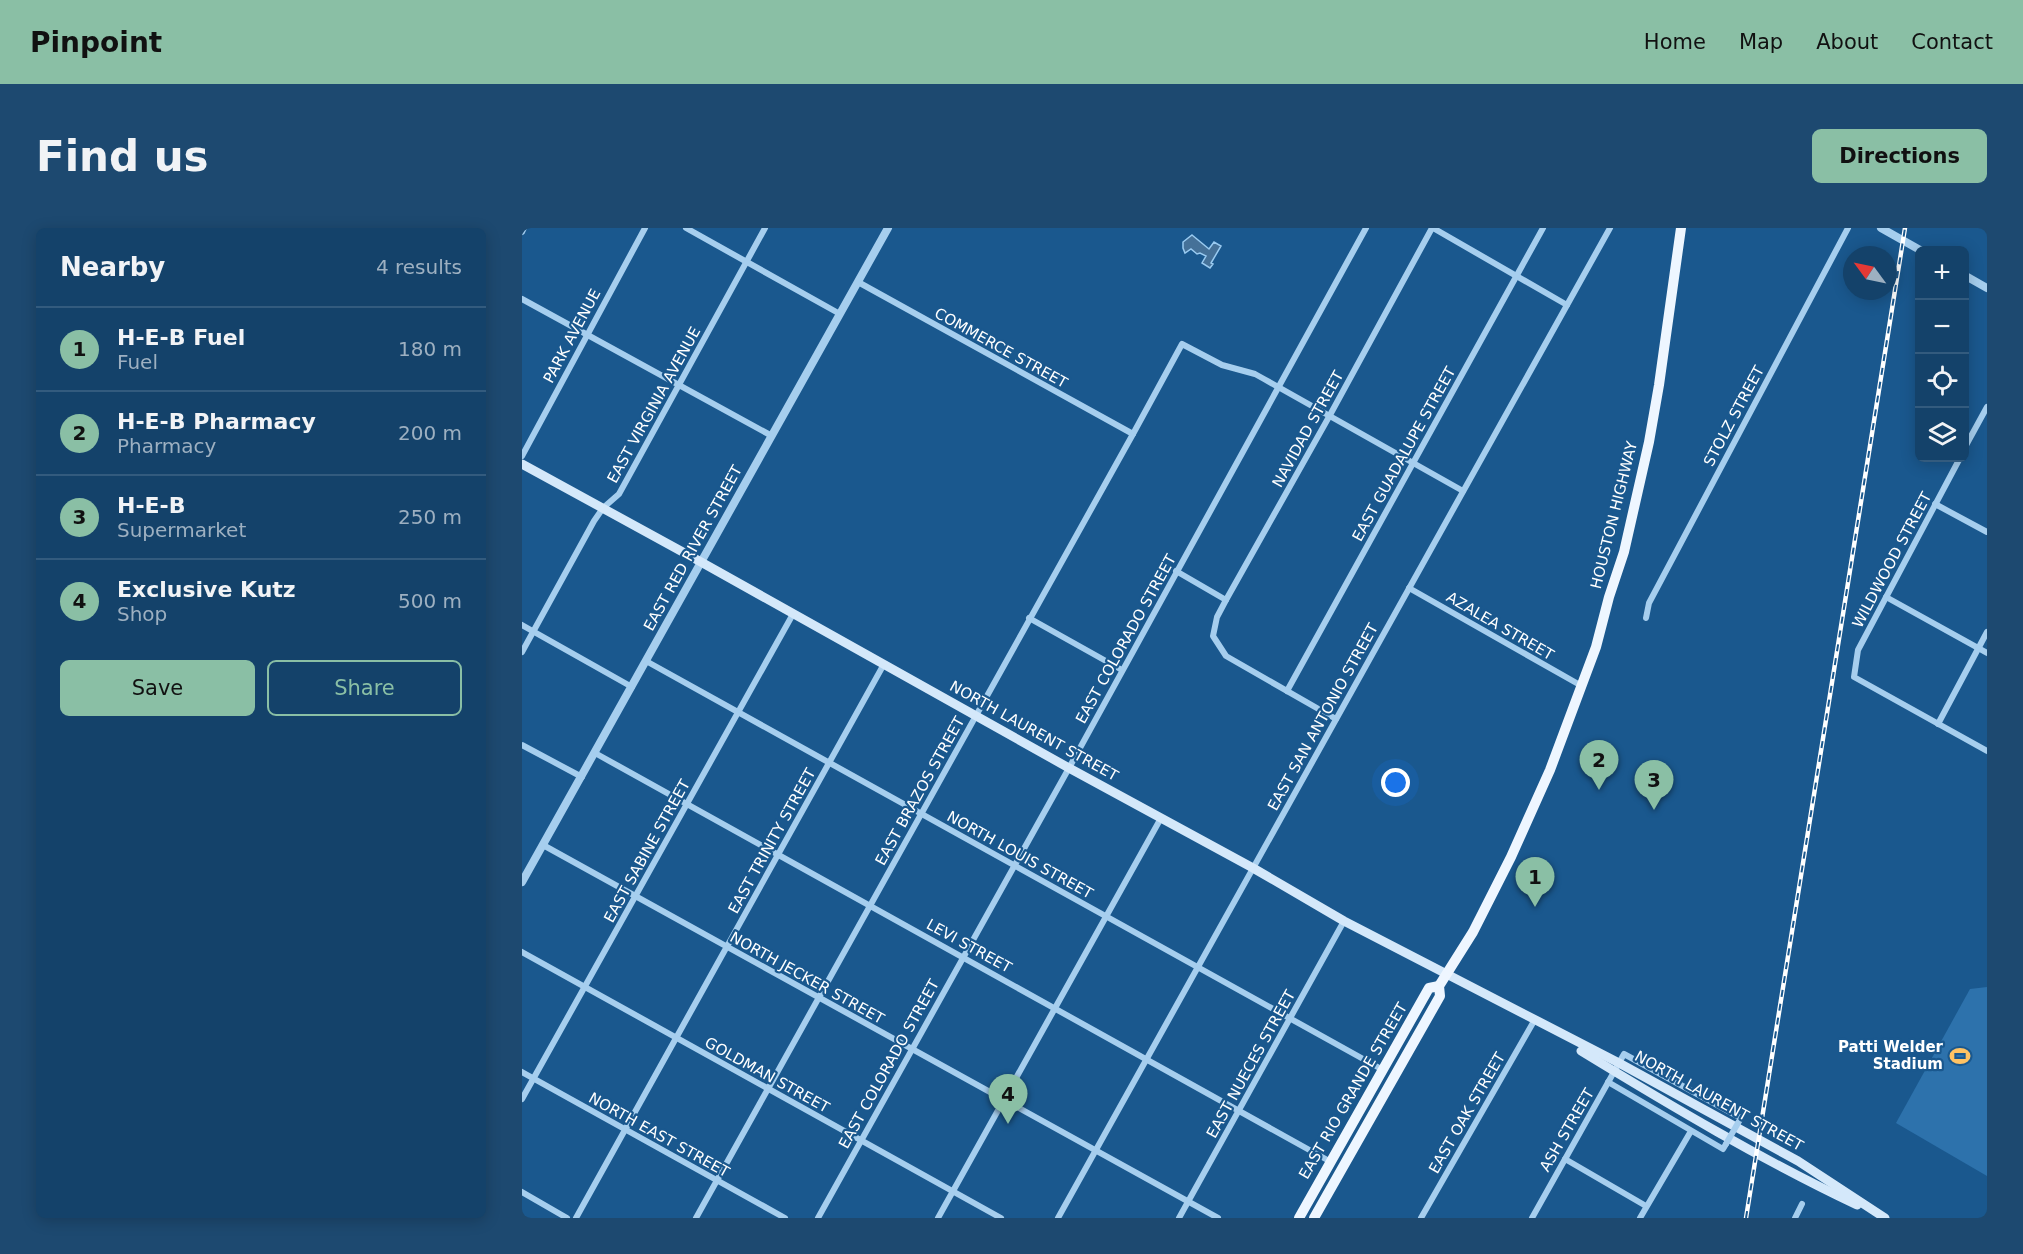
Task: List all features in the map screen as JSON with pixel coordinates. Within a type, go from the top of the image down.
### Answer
[{"type":"main road","name":"HOUSTON HIGHWAY","points":[[1538,799],[1596,647],[1624,552],[1649,441],[1682,228]]},
{"type":"main road","name":"NORTH LAURENT STREET","points":[[522,464],[1253,868],[1344,921],[1617,1067],[1793,1174],[1884,1218]]},
{"type":"main road","name":"EAST RIO GRANDE STREET","points":[[1314,1218],[1440,996],[1439,986],[1473,932],[1538,799]]},
{"type":"main road","name":"EAST RIO GRANDE STREET","points":[[1299,1218],[1429,988],[1439,986]]},
{"type":"street","name":"PARK AVENUE","points":[[522,456],[645,228]]},
{"type":"street","points":[[686,228],[840,314]]},
{"type":"street","name":"EAST VIRGINIA AVENUE","points":[[522,652],[594,522],[603,508],[619,494],[765,228]]},
{"type":"street","name":"EAST RED RIVER STREET","points":[[522,882],[526,866],[543,845],[582,777],[888,228]]},
{"type":"street","name":"EAST COLORADO STREET","points":[[818,1218],[1366,228]]},
{"type":"street","points":[[1433,228],[1567,305]]},
{"type":"street","name":"NAVIDAD STREET","points":[[1287,691],[1226,656],[1213,636],[1214,627],[1226,600],[1433,228]]},
{"type":"street","name":"EAST GUADALUPE STREET","points":[[1287,691],[1543,228]]},
{"type":"street","name":"EAST SAN ANTONIO STREET","points":[[1058,1218],[1610,228]]},
{"type":"street","name":"STOLZ STREET","points":[[1646,618],[1649,603],[1848,228]]},
{"type":"street","points":[[1881,228],[1915,247]]},
{"type":"street","points":[[1969,277],[1987,288]]},
{"type":"street","name":"COMMERCE STREET","points":[[858,282],[1134,434]]},
{"type":"street","points":[[522,298],[772,436]]},
{"type":"street","name":"EAST BRAZOS STREET","points":[[696,1218],[1182,344],[1222,365],[1255,374],[1278,387]]},
{"type":"street","points":[[1278,387],[1463,490]]},
{"type":"street","points":[[1969,442],[1986,410]]},
{"type":"street","name":"WILDWOOD STREET","points":[[1938,724],[1854,677],[1858,650],[1958,462]]},
{"type":"street","points":[[1935,504],[1987,532]]},
{"type":"street","points":[[1176,571],[1226,600]]},
{"type":"street","name":"AZALEA STREET","points":[[1409,588],[1580,685]]},
{"type":"street","points":[[1886,597],[1987,653]]},
{"type":"street","name":"EAST SABINE STREET","points":[[522,1099],[793,614]]},
{"type":"street","points":[[1029,618],[1122,670]]},
{"type":"street","points":[[522,625],[632,687]]},
{"type":"street","points":[[1987,632],[1938,724],[1987,751]]},
{"type":"street","name":"NORTH LOUIS STREET","points":[[646,661],[1383,1070]]},
{"type":"street","name":"EAST TRINITY STREET","points":[[576,1218],[884,664]]},
{"type":"street","points":[[1287,691],[1336,719]]},
{"type":"street","points":[[522,745],[582,777]]},
{"type":"street","name":"LEVI STREET","points":[[595,753],[1056,1007],[1146,1060],[1331,1162]]},
{"type":"street","points":[[938,1218],[1161,818]]},
{"type":"street","name":"NORTH JECKER STREET","points":[[543,845],[1218,1218]]},
{"type":"street","name":"EAST NUECES STREET","points":[[1179,1218],[1344,921]]},
{"type":"street","name":"GOLDMAN STREET","points":[[522,952],[1001,1218]]},
{"type":"street","name":"EAST OAK STREET","points":[[1421,1218],[1534,1021]]},
{"type":"street","name":"ASH STREET","points":[[1532,1218],[1624,1054],[1741,1118],[1723,1149],[1690,1131]]},
{"type":"street","name":"NORTH EAST STREET","points":[[522,1072],[785,1218]]},
{"type":"street","points":[[1608,1082],[1690,1131],[1640,1218]]},
{"type":"street","points":[[1565,1159],[1647,1206]]},
{"type":"street","points":[[522,1192],[567,1218]]},
{"type":"street","points":[[1796,1218],[1802,1204]]},
{"type":"shaded area","points":[[1192,235],[1209,249],[1214,242],[1221,246],[1210,268],[1202,263],[1206,256],[1197,254],[1191,249],[1185,253],[1183,242]]},
{"type":"shaded area","name":"Patti Welder Stadium","points":[[1987,987],[1987,1176],[1896,1123],[1970,989]]},
{"type":"railway","points":[[1746,1218],[1905,228]]},
{"type":"place","name":"H-E-B Pharmacy","points":[[1599,790]]},
{"type":"place","name":"H-E-B","points":[[1654,810]]},
{"type":"place","name":"H-E-B Fuel","points":[[1535,907]]},
{"type":"place","name":"Patti Welder Stadium","points":[[1960,1056]]},
{"type":"place","name":"Exclusive Kutz","points":[[1008,1124]]}]
